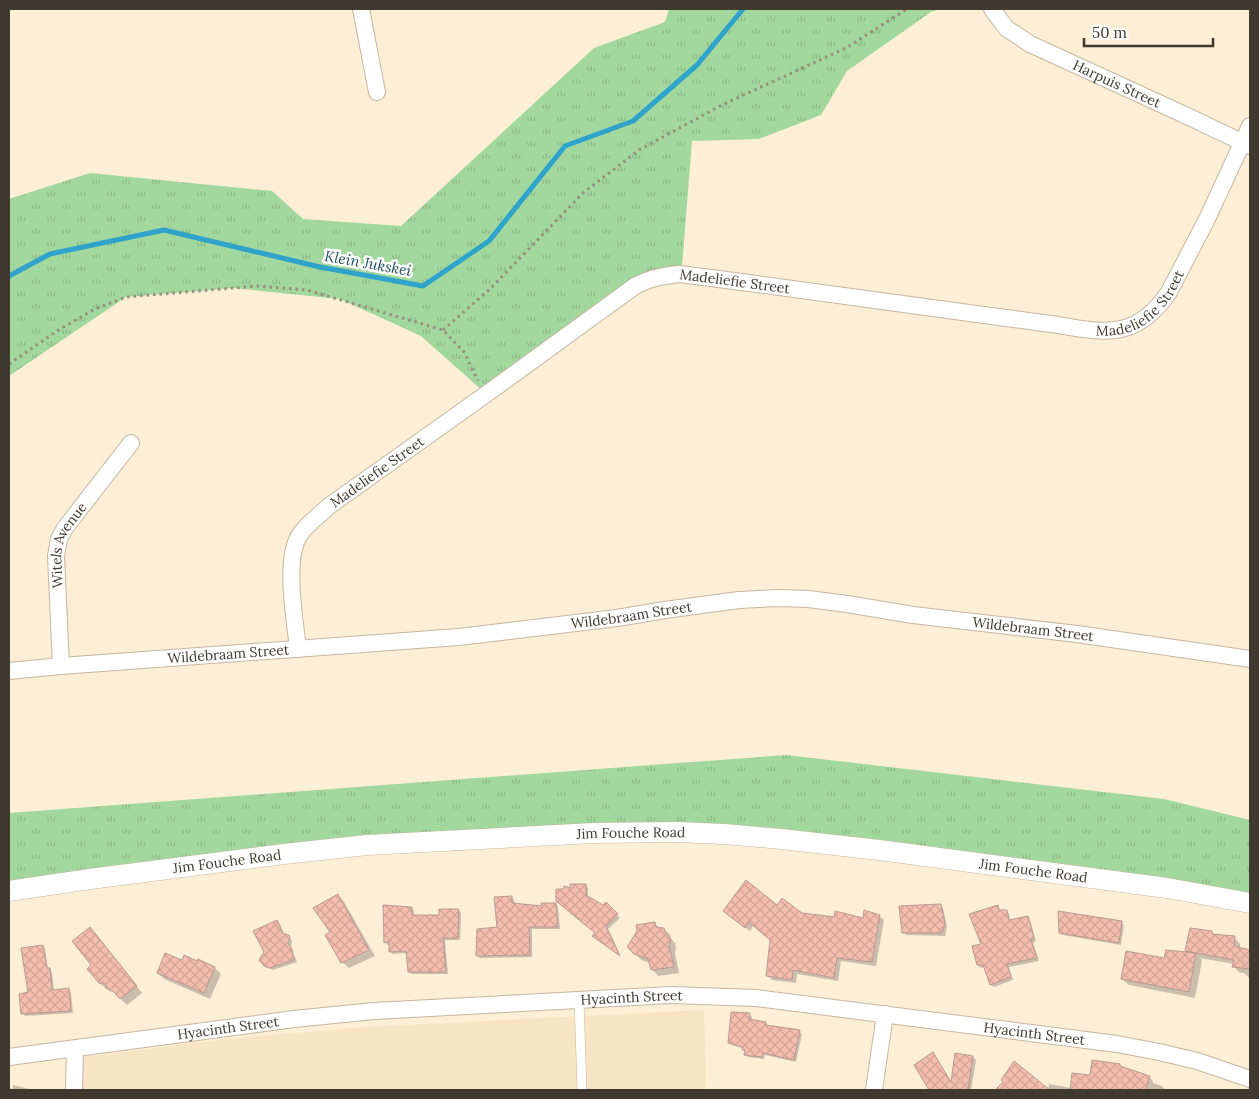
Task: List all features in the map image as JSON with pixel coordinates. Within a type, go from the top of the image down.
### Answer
[{"type":"street","points":[[361,9],[377,92]]},
{"type":"street","name":"Harpuis Street","points":[[992,9],[1006,28],[1030,44],[1246,144]]},
{"type":"street","name":"Madeliefie Street","points":[[298,648],[291,566],[292,552],[295,544],[306,527],[329,506],[634,286],[649,279],[680,274],[1019,319],[1085,330],[1112,331],[1124,329],[1133,326],[1148,316],[1162,303],[1169,292],[1246,144],[1250,126]]},
{"type":"street","name":"Witels Avenue","points":[[61,666],[56,556],[59,539],[65,528],[131,443]]},
{"type":"street","name":"Wildebraam Street","points":[[9,671],[459,637],[617,618],[738,600],[779,598],[808,599],[847,604],[913,615],[1077,634],[1250,659]]},
{"type":"street","name":"Jim Fouche Road","points":[[9,890],[367,845],[669,832],[743,836],[879,850],[1168,888],[1250,903]]},
{"type":"street","name":"Hyacinth Street","points":[[9,1057],[294,1019],[365,1012],[579,999],[711,995],[756,998],[1117,1044],[1198,1061],[1250,1079]]},
{"type":"street","points":[[874,1090],[885,1014]]},
{"type":"street","points":[[74,1090],[75,1049]]},
{"type":"lane","points":[[579,999],[582,1090]]},
{"type":"path","points":[[444,330],[490,290],[583,193],[640,150],[722,105],[846,48],[907,9]]},
{"type":"path","points":[[9,364],[60,329],[95,309],[126,297],[257,286],[308,290],[444,330],[464,352],[485,395]]},
{"type":"shaded area","points":[[704,1010],[706,1090],[66,1090],[65,1072],[84,1057],[226,1039],[366,1027]]},
{"type":"green space","points":[[669,9],[940,9],[931,12],[847,71],[821,115],[759,139],[692,141],[681,279],[659,280],[484,392],[421,336],[340,299],[233,288],[126,297],[9,376],[9,199],[90,173],[272,191],[303,219],[401,226],[594,48],[665,22]]},
{"type":"green space","points":[[786,755],[1164,799],[1250,820],[1250,901],[616,830],[9,888],[9,813]]},
{"type":"building","points":[[746,880],[777,905],[782,898],[802,913],[834,917],[835,911],[863,918],[864,910],[880,915],[872,962],[837,958],[834,978],[793,970],[792,980],[766,976],[770,940],[749,922],[745,928],[723,911]]},
{"type":"building","points":[[570,884],[586,884],[586,895],[603,905],[606,902],[618,914],[606,926],[620,956],[592,936],[595,933],[556,901],[556,889],[564,889],[564,886],[570,888]]},
{"type":"building","points":[[338,894],[369,950],[341,963],[325,935],[330,932],[313,908]]},
{"type":"building","points":[[512,896],[512,903],[542,906],[541,903],[556,903],[558,927],[529,927],[530,955],[476,956],[477,929],[497,927],[494,897]]},
{"type":"building","points":[[941,904],[945,924],[942,933],[902,933],[899,906]]},
{"type":"building","points":[[383,905],[412,907],[412,915],[439,915],[439,909],[459,909],[458,938],[443,938],[446,972],[408,972],[406,951],[389,952],[389,941],[384,943]]},
{"type":"building","points":[[998,905],[999,910],[1007,910],[1009,920],[1028,916],[1034,938],[1031,940],[1037,958],[1007,964],[1011,977],[990,985],[983,965],[977,965],[972,946],[981,944],[969,914]]},
{"type":"building","points":[[1058,911],[1122,921],[1119,943],[1059,933]]},
{"type":"building","points":[[277,920],[283,933],[290,936],[288,943],[295,959],[269,968],[264,966],[259,960],[264,952],[253,931]]},
{"type":"building","points":[[655,922],[656,927],[664,928],[671,940],[669,946],[674,967],[651,970],[648,959],[634,954],[627,947],[637,931],[636,925]]},
{"type":"building","points":[[90,927],[137,986],[120,999],[104,983],[100,984],[87,969],[91,965],[72,941]]},
{"type":"building","points":[[1190,928],[1212,931],[1212,934],[1235,936],[1234,946],[1250,950],[1250,969],[1232,967],[1234,960],[1185,951]]},
{"type":"building","points":[[43,945],[47,968],[50,968],[52,990],[69,988],[71,1011],[21,1014],[19,994],[28,992],[21,948]]},
{"type":"building","points":[[1166,950],[1196,953],[1189,992],[1121,979],[1126,951],[1164,958]]},
{"type":"building","points":[[165,953],[182,960],[184,955],[215,967],[204,993],[157,973]]},
{"type":"building","points":[[731,1012],[750,1013],[749,1019],[766,1022],[766,1025],[800,1030],[794,1060],[763,1053],[762,1057],[744,1055],[745,1050],[742,1050],[742,1047],[728,1043]]},
{"type":"building","points":[[933,1052],[951,1082],[955,1053],[973,1056],[968,1090],[929,1090],[914,1065]]},
{"type":"building","points":[[1092,1060],[1120,1064],[1120,1066],[1150,1076],[1146,1090],[1070,1090],[1072,1073],[1090,1075]]},
{"type":"building","points":[[1014,1061],[1050,1090],[995,1090],[1003,1082],[1001,1080]]},
{"type":"waterway","name":"Klein Jukskei","points":[[9,276],[50,254],[164,230],[320,267],[423,286],[489,241],[565,146],[633,121],[697,65],[743,9]]}]
